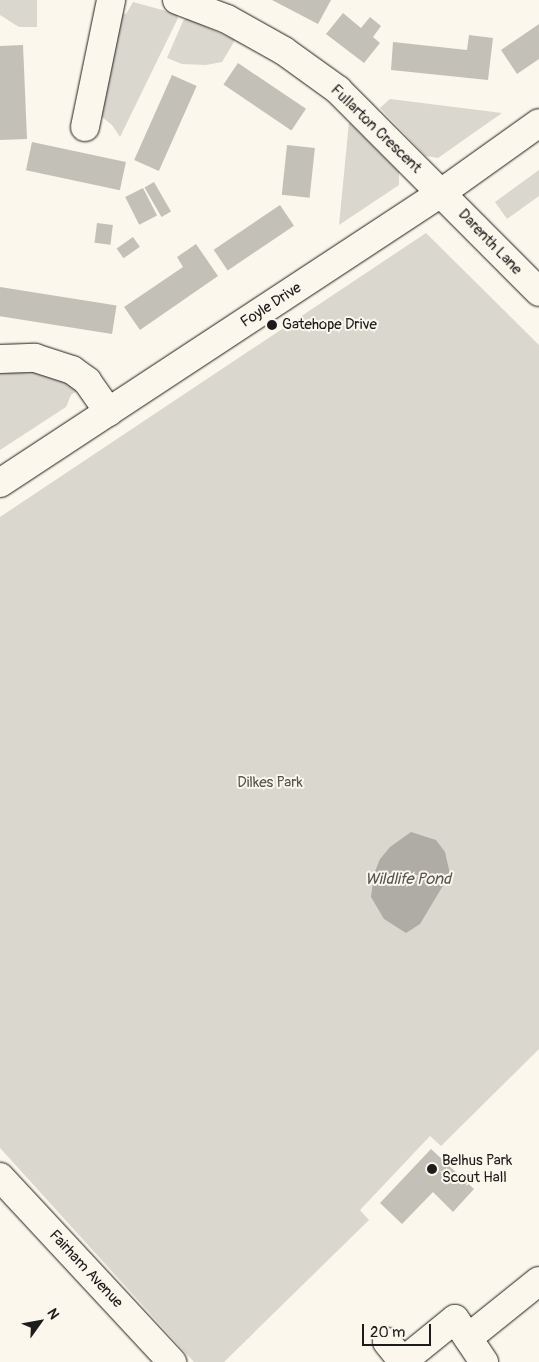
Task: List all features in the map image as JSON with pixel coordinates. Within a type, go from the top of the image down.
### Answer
[{"type":"street","points":[[85,127],[111,0]]},
{"type":"street","name":"Fullarton Crescent","points":[[177,0],[227,19],[284,51],[338,90],[441,193]]},
{"type":"street","name":"Foyle Drive","points":[[0,483],[441,193],[539,123]]},
{"type":"street","name":"Darenth Lane","points":[[441,193],[539,292]]},
{"type":"street","points":[[0,359],[34,358],[72,370],[87,381],[109,412]]},
{"type":"street","name":"Fairham Avenue","points":[[0,1177],[172,1362]]},
{"type":"street","points":[[468,1338],[539,1281]]},
{"type":"street","points":[[397,1355],[455,1319],[484,1362]]},
{"type":"green space","points":[[0,0],[37,0],[37,27],[19,27],[0,15]]},
{"type":"green space","points":[[133,2],[177,14],[178,18],[120,137],[112,125],[97,113],[115,12],[126,14]]},
{"type":"green space","points":[[187,18],[235,40],[222,62],[206,65],[182,64],[167,58],[183,21]]},
{"type":"green space","points":[[390,99],[502,113],[438,158],[426,156],[380,108]]},
{"type":"green space","points":[[349,122],[399,172],[399,185],[339,225]]},
{"type":"green space","points":[[539,170],[539,196],[507,219],[495,202]]},
{"type":"green space","name":"Dilkes Park","points":[[426,233],[539,345],[539,1049],[441,1146],[430,1136],[360,1210],[369,1220],[224,1362],[194,1362],[0,1148],[0,517]]},
{"type":"green space","points":[[0,368],[46,372],[79,389],[71,395],[66,407],[0,450]]},
{"type":"water","name":"Wildlife Pond","points":[[411,832],[436,840],[445,852],[450,874],[420,924],[406,933],[384,919],[371,897],[374,874],[380,859],[390,847]]},
{"type":"building","points":[[272,0],[331,0],[318,24]]},
{"type":"building","points":[[343,13],[361,28],[370,17],[381,26],[373,37],[380,43],[364,63],[326,34]]},
{"type":"building","points":[[539,24],[539,59],[517,74],[501,50]]},
{"type":"building","points":[[469,35],[493,38],[488,80],[391,70],[393,42],[467,50]]},
{"type":"building","points":[[23,45],[27,139],[0,140],[0,46]]},
{"type":"building","points":[[238,63],[306,109],[291,130],[223,85]]},
{"type":"building","points":[[172,75],[197,86],[159,171],[134,160]]},
{"type":"building","points":[[32,142],[126,162],[120,190],[26,170]]},
{"type":"building","points":[[287,145],[315,148],[310,198],[282,195]]},
{"type":"building","points":[[154,182],[171,211],[161,217],[144,188]]},
{"type":"building","points":[[143,188],[157,216],[139,225],[125,197]]},
{"type":"building","points":[[280,205],[294,226],[228,270],[214,250]]},
{"type":"building","points":[[97,223],[113,225],[110,245],[95,243]]},
{"type":"building","points":[[133,237],[140,247],[123,258],[117,248]]},
{"type":"building","points":[[196,244],[218,276],[140,330],[124,307],[183,267],[177,257]]},
{"type":"building","points":[[0,287],[117,305],[112,334],[0,316]]},
{"type":"building","name":"Belhus Park Scout Hall","points":[[431,1149],[474,1189],[453,1212],[433,1192],[402,1224],[380,1203]]},
{"type":"place","name":"Gatehope Drive","points":[[272,325]]},
{"type":"place","name":"Belhus Park Scout Hall","points":[[432,1169]]}]
